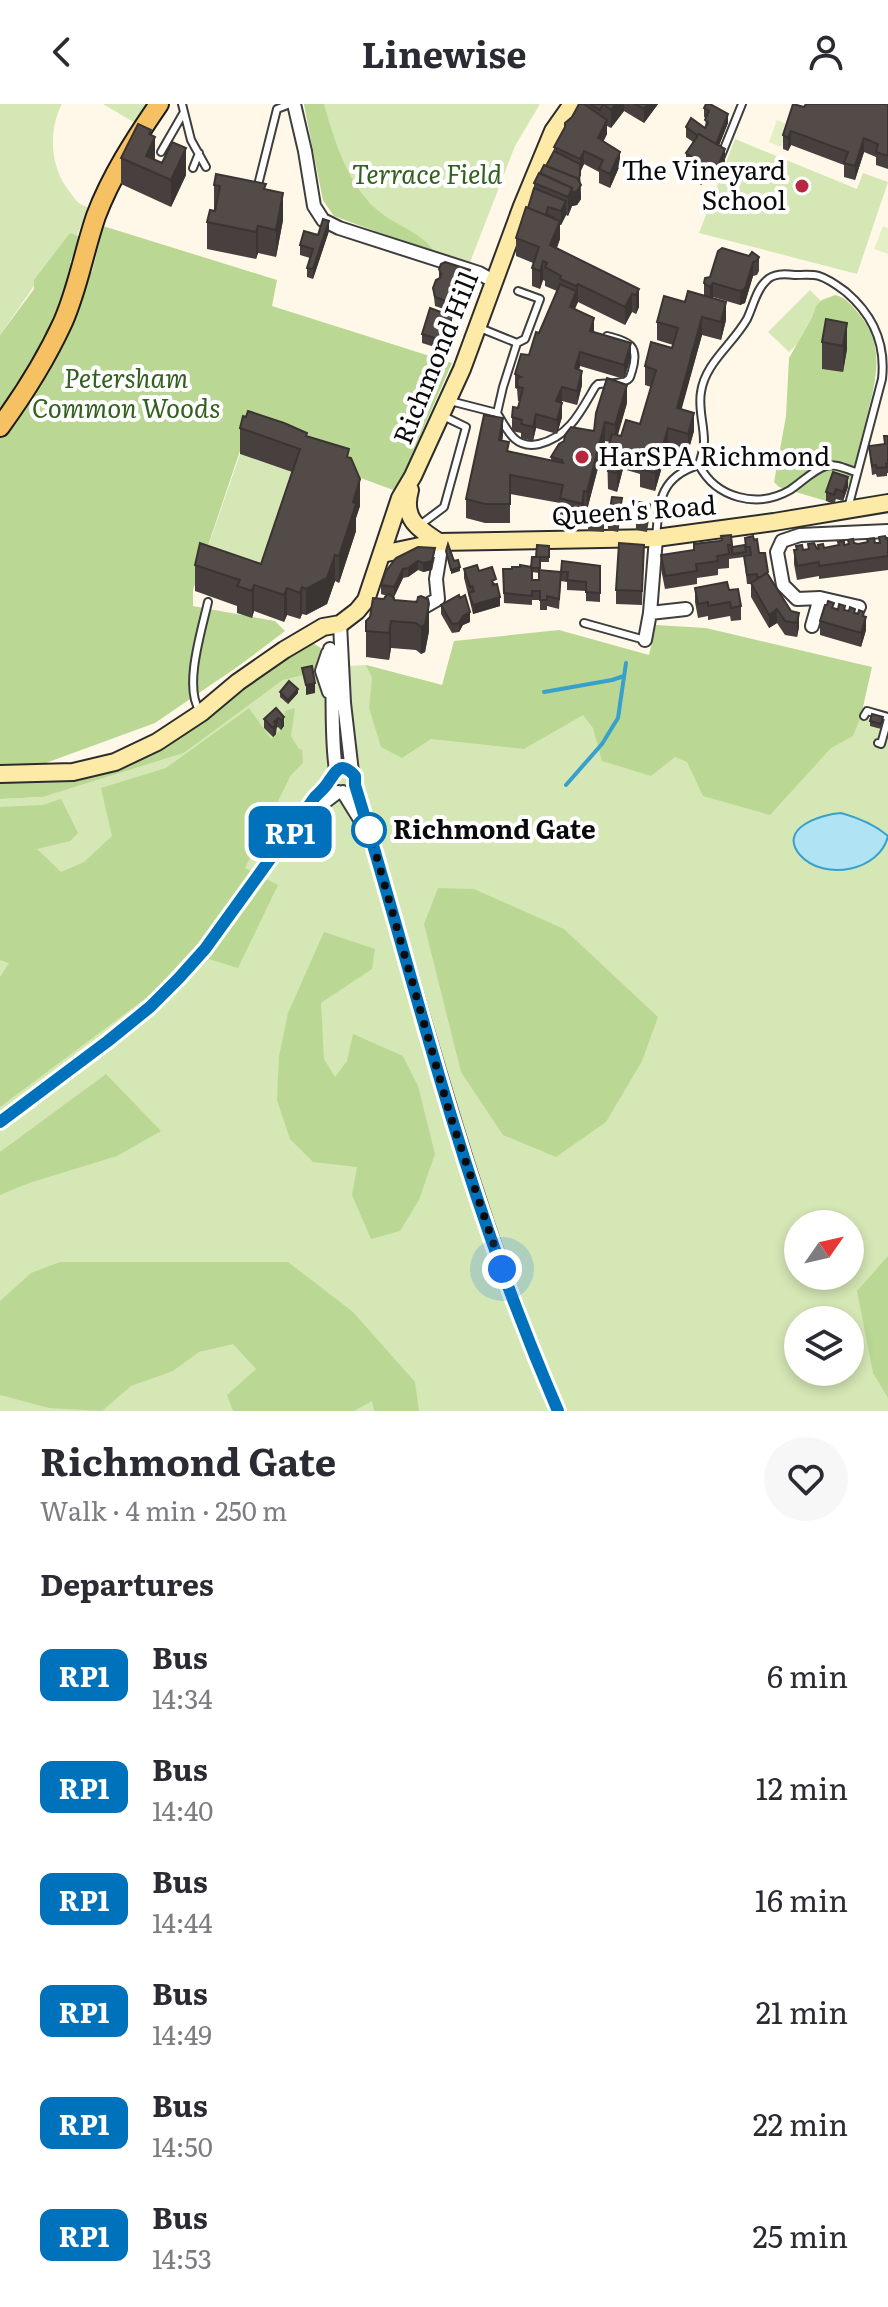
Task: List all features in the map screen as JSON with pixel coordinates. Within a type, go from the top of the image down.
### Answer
[{"type":"main road","points":[[0,427],[23,395],[64,319],[97,214],[113,178],[159,104]]},
{"type":"main road","name":"Richmond Hill","points":[[340,624],[366,600],[400,498],[462,369],[493,281],[553,131],[572,104]]},
{"type":"main road","points":[[413,476],[407,502],[410,518],[417,527],[440,542]]},
{"type":"main road","name":"Queen's Road","points":[[382,554],[440,542],[656,538],[888,503]]},
{"type":"main road","points":[[0,774],[73,772],[115,762],[157,742],[201,713],[265,662],[323,627],[340,624]]},
{"type":"street","points":[[292,104],[305,151],[314,206],[323,220],[339,228],[479,273],[493,281]]},
{"type":"street","points":[[859,607],[820,598],[797,599],[783,585],[777,552],[782,541],[800,535],[888,531]]},
{"type":"street","points":[[645,640],[656,538]]},
{"type":"street","points":[[397,608],[410,610],[424,607],[438,599],[436,579],[440,542]]},
{"type":"street","points":[[812,626],[820,598]]},
{"type":"street","points":[[650,613],[686,609]]},
{"type":"street","points":[[340,624],[322,671],[334,704],[332,738],[337,784],[371,838]]},
{"type":"street","points":[[340,624],[344,703],[353,778],[451,1118],[487,1228],[558,1411]]},
{"type":"street","points":[[0,1122],[150,1007],[205,949],[300,820],[337,784],[344,768],[353,778]]},
{"type":"street","points":[[337,784],[350,791],[353,778]]},
{"type":"lane","points":[[253,198],[261,178],[277,109],[292,104]]},
{"type":"lane","points":[[720,159],[742,104]]},
{"type":"lane","points":[[161,152],[184,107]]},
{"type":"lane","points":[[184,107],[191,140],[206,167]]},
{"type":"lane","points":[[193,168],[199,153]]},
{"type":"lane","points":[[848,509],[882,379],[882,348],[878,332],[858,302],[833,283],[818,276],[770,277],[761,287],[739,333],[705,379],[700,415],[704,447],[699,465],[710,482],[721,491],[744,499],[782,493],[826,466],[856,472]]},
{"type":"lane","points":[[518,291],[540,299],[525,339],[517,343],[497,413],[512,436],[526,445],[559,436],[577,418],[598,384],[630,378],[634,349],[630,344],[607,336]]},
{"type":"lane","points":[[477,327],[517,343]]},
{"type":"lane","points":[[444,408],[497,413]]},
{"type":"lane","points":[[417,527],[444,507],[466,427],[444,408]]},
{"type":"lane","points":[[656,538],[658,514],[667,486],[678,474],[699,465]]},
{"type":"lane","points":[[201,713],[196,706],[193,673],[208,602]]},
{"type":"lane","points":[[584,623],[645,640]]},
{"type":"lane","points":[[864,716],[867,711],[888,718],[883,739]]},
{"type":"green space","points":[[0,104],[62,104],[53,137],[55,160],[69,191],[79,203],[88,207],[77,236],[70,234],[0,335]]},
{"type":"green space","points":[[103,104],[148,104],[135,123]]},
{"type":"green space","name":"Terrace Field","points":[[304,104],[540,104],[515,146],[469,265],[334,216],[323,200]]},
{"type":"green space","points":[[304,104],[324,104],[344,163],[370,203],[424,240],[435,253],[334,216],[323,200]]},
{"type":"green space","points":[[777,120],[789,125],[781,147],[769,142]]},
{"type":"green space","points":[[735,139],[857,189],[863,173],[888,182],[857,274],[699,233]]},
{"type":"green space","name":"Petersham Common Woods","points":[[103,226],[277,280],[272,306],[452,363],[396,491],[249,437],[243,442],[193,590],[193,606],[275,621],[285,631],[155,723],[43,764],[0,766],[0,335],[34,289],[34,280],[70,233],[80,237],[70,263],[92,272]]},
{"type":"green space","points":[[883,226],[888,228],[888,254],[874,249]]},
{"type":"green space","points":[[810,290],[831,311],[789,352],[768,332]]},
{"type":"green space","points":[[835,295],[848,302],[868,327],[876,352],[876,366],[873,392],[848,487],[833,482],[826,501],[779,487],[774,482],[786,416],[789,358],[816,306]]},
{"type":"green space","points":[[240,454],[300,475],[261,591],[200,570]]},
{"type":"green space","points":[[656,625],[706,628],[872,667],[861,716],[853,736],[831,748],[770,815],[703,796],[687,762],[675,757],[651,776],[602,761],[593,728],[583,715],[524,749],[431,739],[402,758],[381,747],[369,708],[372,678],[366,665],[442,685],[454,641],[559,630],[649,655]]},
{"type":"green space","points":[[559,632],[888,723],[888,1411],[0,1411],[0,799],[43,797],[184,753],[283,680],[366,665],[442,685]]},
{"type":"green space","points":[[311,642],[321,648],[314,673],[283,680],[184,753],[43,797],[0,799],[0,780],[120,766]]},
{"type":"green space","points":[[249,708],[271,739],[284,727],[285,711],[295,708],[291,736],[302,750],[303,763],[291,775],[245,868],[278,885],[238,968],[189,953],[150,995],[0,1107],[0,977],[9,963],[0,960],[0,807],[42,805],[61,799],[78,833],[70,841],[37,849],[61,872],[84,862],[112,836],[101,788],[166,768]]},
{"type":"green space","points":[[438,888],[474,889],[564,929],[658,1017],[642,1061],[606,1122],[556,1157],[503,1135],[461,1072],[424,924]]},
{"type":"green space","points":[[324,932],[375,949],[372,969],[321,1003],[324,1059],[335,1077],[347,1061],[353,1034],[403,1056],[418,1086],[435,1154],[419,1200],[400,1231],[371,1239],[352,1195],[357,1167],[313,1162],[290,1139],[277,1100],[279,1056],[288,1013]]},
{"type":"green space","points":[[106,1074],[161,1131],[117,1156],[0,1195],[0,1152]]},
{"type":"green space","points":[[888,1256],[888,1398],[873,1373],[864,1327],[864,1306],[860,1306],[857,1291],[864,1290],[864,1283]]},
{"type":"green space","points":[[60,1262],[288,1262],[353,1312],[415,1382],[419,1411],[374,1411],[372,1401],[354,1411],[233,1411],[227,1395],[256,1369],[233,1344],[199,1352],[173,1371],[131,1386],[102,1411],[49,1408],[0,1395],[0,1301],[31,1273]]},
{"type":"water","points":[[841,813],[866,822],[888,836],[883,848],[863,865],[850,869],[836,870],[810,863],[794,845],[798,830],[823,816]]},
{"type":"building","points":[[579,104],[584,104],[607,120],[598,138],[620,152],[610,174],[599,169],[603,160],[584,151],[580,159],[554,147],[565,123]]},
{"type":"building","points":[[706,104],[728,114],[716,144],[686,127],[691,118],[705,128],[709,111],[704,108]]},
{"type":"building","points":[[793,104],[804,107],[806,104],[888,104],[888,156],[876,152],[878,144],[864,138],[855,166],[844,163],[848,152],[791,131],[788,138],[783,135]]},
{"type":"building","points":[[138,124],[151,130],[149,134],[155,137],[146,156],[162,163],[172,142],[186,148],[171,180],[121,158]]},
{"type":"building","points":[[699,134],[725,149],[714,169],[707,164],[701,171],[696,168],[698,161],[686,153]]},
{"type":"building","points":[[554,151],[580,164],[578,180],[546,166]]},
{"type":"building","points":[[544,165],[577,178],[581,185],[572,193],[572,188],[540,173]]},
{"type":"building","points":[[539,173],[572,188],[568,197],[534,183]]},
{"type":"building","points":[[216,174],[266,184],[264,189],[283,193],[276,230],[258,226],[256,232],[207,222],[210,210],[215,211],[220,186],[214,185]]},
{"type":"building","points":[[534,188],[566,201],[561,211],[548,207],[546,214],[553,218],[528,208]]},
{"type":"building","points":[[526,207],[560,221],[550,245],[639,289],[636,295],[632,294],[625,307],[578,284],[576,286],[560,279],[561,276],[545,267],[547,263],[543,261],[540,271],[532,268],[539,247],[516,238]]},
{"type":"building","points":[[323,219],[329,221],[313,269],[307,268],[313,249],[300,245],[304,231],[318,235]]},
{"type":"building","points":[[722,248],[749,256],[752,252],[759,257],[753,262],[745,289],[740,291],[713,283],[710,287],[704,283],[705,278],[710,277],[718,251]]},
{"type":"building","points":[[445,262],[470,270],[465,283],[462,282],[455,304],[435,297],[433,288],[440,278],[441,264]]},
{"type":"building","points":[[560,284],[576,291],[570,307],[594,318],[590,331],[631,343],[624,365],[580,352],[575,368],[582,371],[577,391],[562,387],[556,401],[562,403],[557,420],[536,414],[533,427],[521,424],[522,420],[512,417],[513,407],[518,408],[523,388],[518,387],[518,378],[521,377],[515,374],[521,354],[529,355],[536,332],[539,333]]},
{"type":"building","points":[[688,291],[726,302],[721,322],[702,317],[677,408],[694,413],[688,434],[668,428],[655,473],[640,469],[643,456],[623,451],[617,473],[608,471],[613,453],[607,452],[612,434],[621,436],[626,420],[640,424],[656,370],[645,366],[651,342],[672,348],[678,328],[657,322],[664,296],[685,302]]},
{"type":"building","points":[[430,308],[452,316],[444,341],[422,334]]},
{"type":"building","points":[[826,319],[847,323],[843,346],[822,342]]},
{"type":"building","points":[[607,378],[627,385],[615,425],[605,422],[582,504],[560,498],[563,485],[510,475],[510,504],[485,504],[466,499],[484,415],[503,418],[499,440],[509,442],[507,451],[563,463],[551,457],[571,427],[594,431]]},
{"type":"building","points":[[248,411],[284,423],[307,433],[306,436],[349,449],[347,457],[351,458],[360,479],[353,502],[356,504],[339,556],[335,555],[327,578],[306,589],[302,587],[300,593],[287,588],[284,595],[254,585],[252,591],[237,586],[240,580],[195,565],[200,543],[261,564],[300,449],[240,428]]},
{"type":"building","points":[[884,436],[888,436],[888,463],[887,467],[877,468],[876,465],[872,466],[869,446],[885,444]]},
{"type":"building","points":[[833,472],[848,477],[843,492],[836,489],[834,495],[826,492]]},
{"type":"building","points":[[612,497],[622,498],[618,523],[608,521]]},
{"type":"building","points":[[639,502],[650,504],[647,523],[636,521]]},
{"type":"building","points":[[588,510],[604,510],[604,522],[588,522]]},
{"type":"building","points":[[731,535],[729,554],[717,556],[718,561],[696,564],[697,571],[665,576],[661,555],[694,550],[694,544],[719,541],[722,540],[721,536]]},
{"type":"building","points":[[753,536],[754,540],[757,539],[759,553],[765,553],[768,572],[761,577],[757,574],[747,575],[744,556],[751,555],[745,538]]},
{"type":"building","points":[[885,536],[888,556],[819,566],[819,562],[797,566],[796,546],[809,549],[808,544],[814,543],[819,549],[818,545],[823,544],[824,548],[844,541],[844,545],[853,539],[858,544],[874,538],[875,543],[880,543],[879,537]]},
{"type":"building","points":[[619,543],[644,545],[642,591],[616,590]]},
{"type":"building","points":[[448,544],[454,561],[458,560],[460,567],[451,570],[446,551]]},
{"type":"building","points":[[537,545],[549,546],[549,557],[536,557]]},
{"type":"building","points":[[745,545],[746,552],[732,554],[732,547]]},
{"type":"building","points":[[418,547],[435,548],[432,561],[418,561],[403,569],[394,587],[381,585],[386,571],[396,558]]},
{"type":"building","points":[[532,557],[540,557],[540,568],[531,568]]},
{"type":"building","points":[[562,561],[600,566],[600,593],[586,592],[586,582],[567,580],[568,572],[561,572]]},
{"type":"building","points":[[477,565],[479,571],[492,567],[496,579],[492,581],[493,585],[497,584],[500,597],[473,605],[469,593],[474,591],[464,569]]},
{"type":"building","points":[[520,565],[532,567],[532,580],[539,580],[539,570],[561,572],[559,599],[547,596],[547,600],[540,600],[540,591],[532,591],[532,596],[504,593],[503,569]]},
{"type":"building","points":[[767,573],[791,611],[799,613],[797,623],[785,621],[777,609],[769,615],[751,583]]},
{"type":"building","points":[[727,582],[729,590],[738,589],[741,606],[731,608],[730,602],[708,606],[708,602],[698,604],[695,588]]},
{"type":"building","points":[[389,594],[394,600],[417,602],[421,596],[428,599],[425,625],[421,627],[416,623],[391,621],[389,633],[366,631],[373,598],[384,599]]},
{"type":"building","points":[[459,595],[460,598],[465,595],[470,612],[459,623],[452,624],[441,605]]},
{"type":"building","points":[[828,601],[834,603],[832,608],[838,610],[839,604],[845,606],[844,610],[849,611],[850,607],[855,609],[854,613],[858,614],[859,610],[864,612],[863,616],[866,617],[861,633],[820,621]]},
{"type":"building","points":[[312,666],[315,683],[306,685],[302,668]]},
{"type":"building","points":[[289,681],[298,689],[288,700],[280,692]]},
{"type":"building","points":[[276,708],[284,717],[274,722],[273,728],[264,719]]},
{"type":"building","points":[[872,714],[883,717],[881,724],[870,721]]},
{"type":"waterway","points":[[566,785],[602,744],[618,718],[626,663]]},
{"type":"waterway","points":[[544,692],[624,676]]},
{"type":"bus line","name":"RP1","points":[[0,1122],[108,1041],[150,1007],[179,978],[205,949],[315,797],[331,781],[333,773],[340,768],[348,769],[355,776],[355,785],[451,1118],[485,1223],[558,1411]]},
{"type":"place","name":"The Vineyard School","points":[[802,186]]},
{"type":"place","name":"HarSPA Richmond","points":[[582,457]]},
{"type":"place","name":"Richmond Gate","points":[[369,830]]},
{"type":"route","points":[[369,830],[451,1118],[502,1269]]}]
